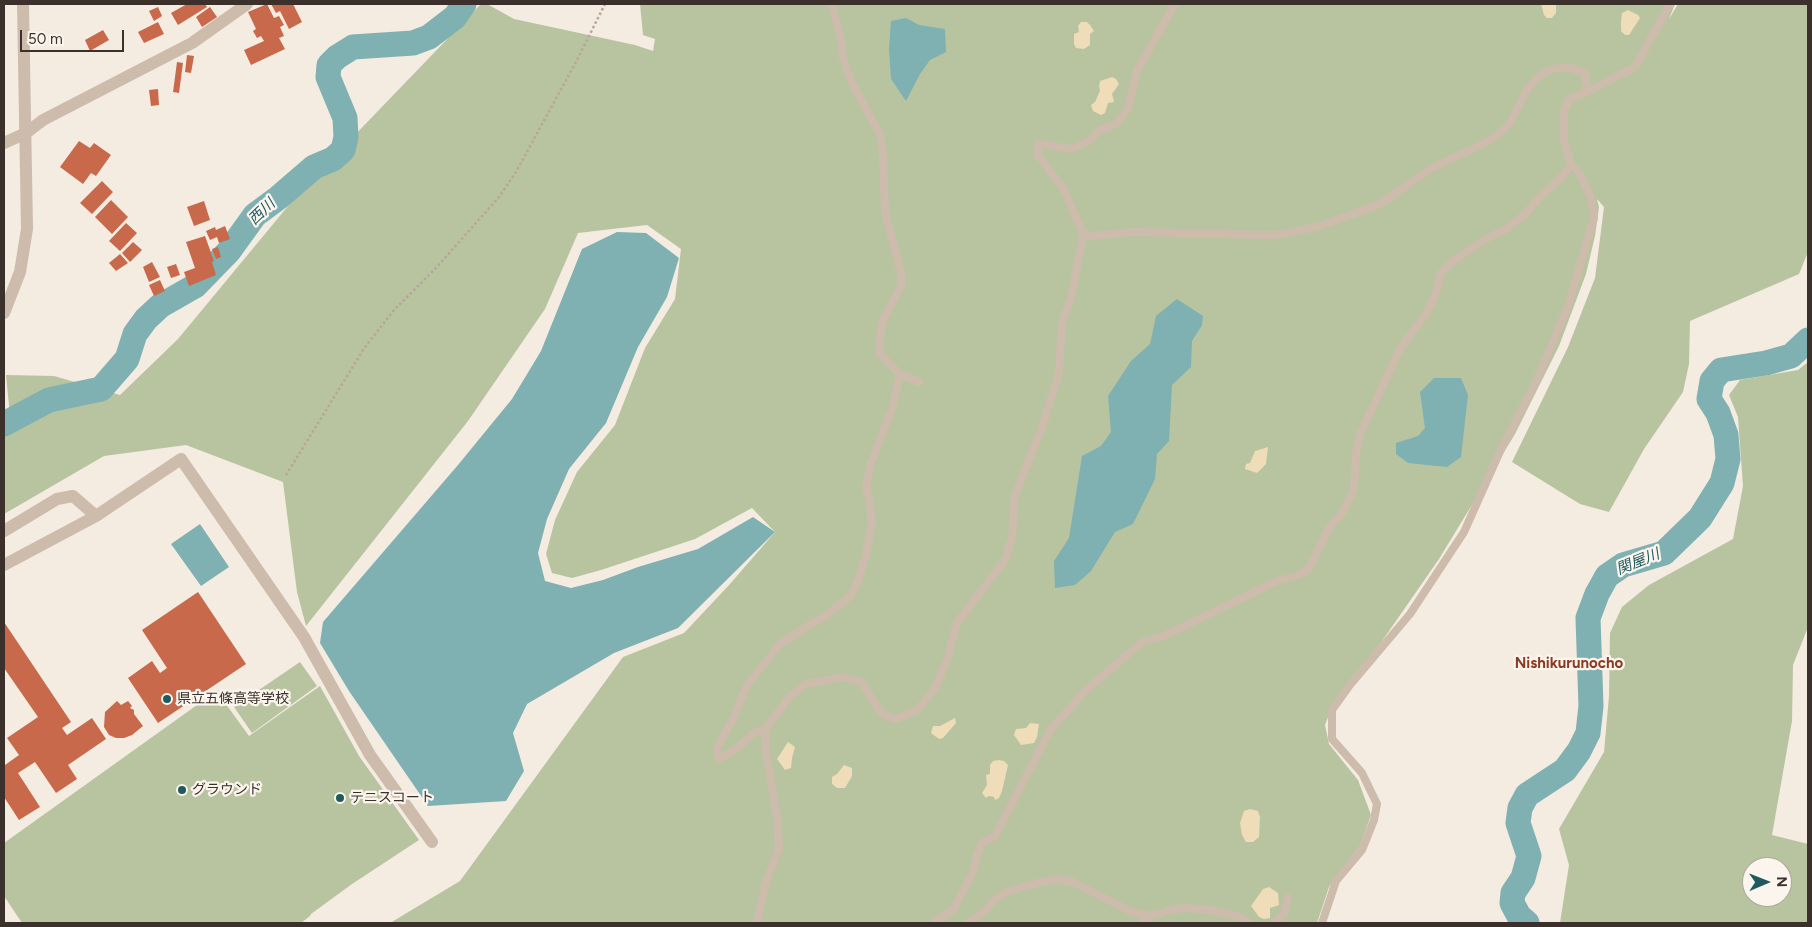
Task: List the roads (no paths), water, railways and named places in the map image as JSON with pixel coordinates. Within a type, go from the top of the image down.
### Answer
[{"type":"street","points":[[4,313],[20,272],[27,229],[23,4]]},
{"type":"street","points":[[4,142],[26,133],[43,120],[192,43],[247,4]]},
{"type":"street","points":[[4,565],[96,516],[182,459],[304,637],[370,755],[432,842]]},
{"type":"street","points":[[4,530],[57,499],[73,496],[96,516]]},
{"type":"lane","points":[[831,4],[840,35],[843,58],[852,83],[880,134],[883,155],[885,212],[901,273],[901,286],[883,320],[880,335],[880,354],[900,374],[919,382]]},
{"type":"lane","points":[[900,374],[893,406],[871,463],[866,486],[872,522],[867,551],[858,581],[851,595],[831,612],[781,643],[747,685],[734,717],[717,748],[718,759],[736,750],[754,733],[766,728],[790,696],[804,684],[843,676],[861,682],[882,714],[896,719],[916,711],[934,690],[946,662],[957,623],[1005,560],[1012,537],[1015,496],[1042,427],[1058,373],[1062,323],[1072,294],[1083,233],[1063,188],[1038,155],[1038,144],[1072,149],[1089,141],[1100,130],[1117,123],[1128,108],[1137,71],[1175,4]]},
{"type":"lane","points":[[1322,923],[1336,881],[1362,850],[1374,820],[1377,804],[1362,773],[1332,740],[1332,710],[1350,685],[1410,614],[1464,532],[1501,449],[1534,386],[1567,309],[1594,218],[1591,198],[1580,174],[1571,164],[1564,140],[1564,112],[1569,99],[1636,67],[1670,4]]},
{"type":"lane","points":[[1083,233],[1090,236],[1134,232],[1269,235],[1284,234],[1320,226],[1380,204],[1432,168],[1487,142],[1510,123],[1528,88],[1538,77],[1547,71],[1558,68],[1571,68],[1585,73],[1587,92]]},
{"type":"lane","points":[[936,923],[935,921],[953,910],[973,872],[982,843],[995,836],[1051,730],[1087,689],[1142,642],[1168,634],[1277,582],[1308,570],[1325,536],[1343,512],[1354,489],[1356,454],[1360,434],[1401,347],[1426,314],[1436,293],[1441,273],[1449,264],[1484,240],[1506,229],[1524,215],[1565,173],[1571,164]]},
{"type":"lane","points":[[757,923],[765,885],[780,848],[765,745],[766,728]]},
{"type":"lane","points":[[968,923],[1007,892],[1038,883],[1059,880],[1073,882],[1130,911],[1151,916]]},
{"type":"lane","points":[[1274,923],[1284,914],[1288,898]]},
{"type":"lane","points":[[1142,923],[1151,916],[1186,908],[1240,917],[1248,923]]},
{"type":"water","points":[[906,18],[919,25],[945,29],[946,52],[930,60],[920,74],[906,101],[891,79],[889,49],[891,21]]},
{"type":"water","points":[[617,232],[646,233],[679,258],[667,297],[638,347],[606,423],[569,469],[547,519],[538,553],[545,581],[571,588],[603,580],[638,567],[698,549],[753,517],[775,532],[678,628],[614,653],[527,704],[513,733],[524,771],[506,801],[428,806],[349,691],[320,643],[323,622],[512,399],[541,351],[582,249]]},
{"type":"water","points":[[1177,299],[1203,316],[1202,325],[1192,341],[1191,367],[1172,385],[1169,441],[1157,454],[1155,479],[1133,524],[1115,532],[1091,571],[1075,585],[1055,588],[1054,561],[1069,538],[1082,456],[1101,446],[1111,432],[1108,396],[1131,361],[1150,344],[1156,316]]},
{"type":"water","points":[[1434,378],[1461,378],[1468,395],[1461,457],[1447,467],[1408,463],[1396,454],[1396,443],[1418,436],[1425,428],[1420,392]]},
{"type":"water","points":[[200,524],[229,567],[201,586],[171,544]]},
{"type":"waterway","name":"西川","points":[[4,424],[49,400],[101,389],[127,359],[135,334],[146,319],[160,306],[195,286],[229,251],[255,215],[314,167],[333,159],[343,150],[346,137],[345,118],[328,77],[329,65],[337,57],[353,47],[413,43],[429,37],[455,17],[464,4]]},
{"type":"waterway","name":"関屋川","points":[[1527,923],[1519,916],[1512,903],[1513,893],[1523,878],[1529,856],[1518,823],[1520,808],[1527,795],[1565,770],[1579,751],[1588,733],[1591,706],[1588,618],[1597,594],[1607,576],[1623,565],[1664,553],[1700,518],[1722,483],[1728,459],[1726,435],[1718,413],[1709,399],[1712,381],[1721,370],[1766,363],[1791,356],[1808,340]]},
{"type":"place","name":"県立五條高等学校","points":[[167,699]]},
{"type":"place","name":"グラウンド","points":[[182,790]]},
{"type":"place","name":"テニスコート","points":[[340,798]]},
{"type":"district","name":"Nishikurunocho","points":[[1569,664]]}]
